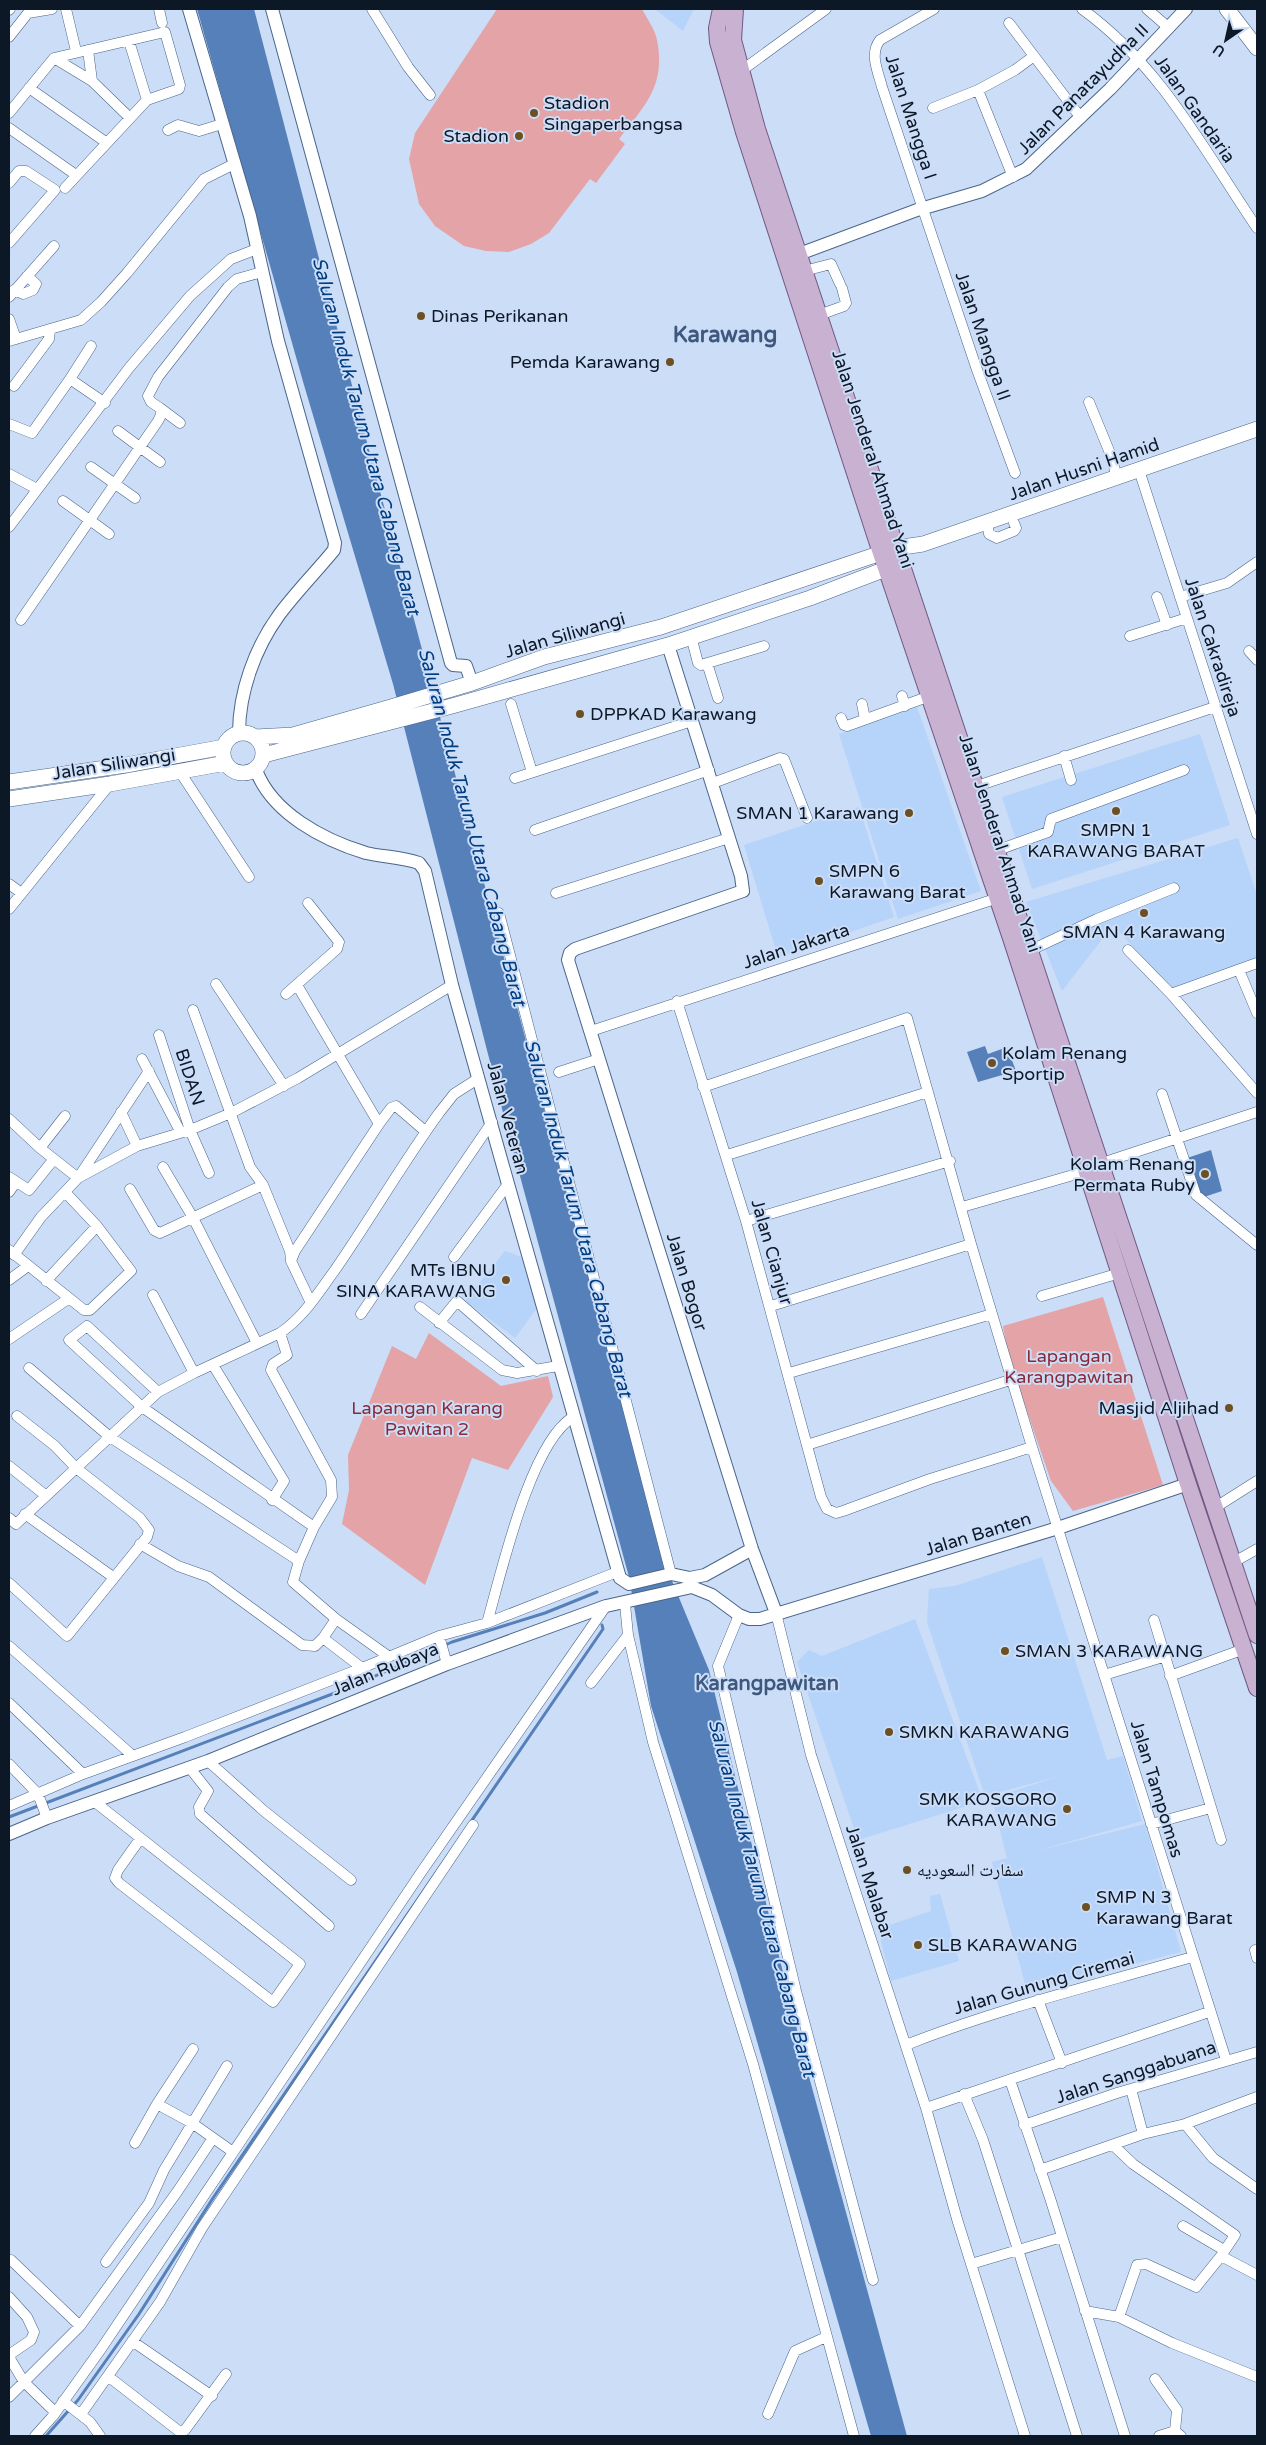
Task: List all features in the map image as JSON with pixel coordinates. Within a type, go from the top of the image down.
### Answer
[{"type":"main road","name":"Jalan Jenderal Ahmad Yani","points":[[720,9],[717,28],[718,42],[725,68],[803,282],[822,348],[892,558],[977,786],[998,850],[1005,895],[1087,1171],[1188,1484],[1257,1688]]},
{"type":"main road","name":"Jalan Jenderal Ahmad Yani","points":[[735,9],[733,40],[799,254],[803,282],[819,315],[822,348]]},
{"type":"main road","points":[[1227,9],[1256,44]]},
{"type":"main road","name":"Jalan Husni Hamid","points":[[892,558],[923,544],[1117,479],[1257,429]]},
{"type":"main road","name":"Jalan Siliwangi","points":[[264,755],[391,715],[446,691],[544,658],[661,627],[766,592],[892,558]]},
{"type":"main road","name":"Jalan Siliwangi","points":[[255,736],[294,735],[391,715],[452,706],[668,645],[774,610],[892,558]]},
{"type":"main road","name":"Jalan Jenderal Ahmad Yani","points":[[892,558],[930,696],[1005,895],[1038,972],[1234,1562],[1253,1606],[1257,1635]]},
{"type":"main road","points":[[766,592],[774,610]]},
{"type":"main road","points":[[544,658],[550,678]]},
{"type":"main road","points":[[239,733],[248,733],[255,736],[263,747],[264,755],[256,770],[248,773],[232,770],[226,763],[223,755],[224,747],[231,736],[239,733]]},
{"type":"main road","name":"Jalan Siliwangi","points":[[9,782],[126,765],[224,747]]},
{"type":"main road","name":"Jalan Siliwangi","points":[[9,799],[110,784],[226,763]]},
{"type":"street","points":[[9,37],[28,13],[52,9]]},
{"type":"street","points":[[66,9],[76,51]]},
{"type":"street","points":[[158,9],[162,23]]},
{"type":"street","points":[[189,9],[257,248],[278,341],[335,543],[334,550],[279,615],[263,640],[246,683],[240,707],[239,733]]},
{"type":"street","points":[[272,9],[450,663],[466,666],[472,683]]},
{"type":"street","points":[[372,9],[408,67],[430,95]]},
{"type":"street","points":[[741,71],[826,9]]},
{"type":"street","name":"Jalan Mangga I","points":[[923,208],[882,87],[873,53],[874,47],[880,40],[934,9]]},
{"type":"street","name":"Jalan Gandaria","points":[[1082,9],[1140,58],[1182,112],[1257,228]]},
{"type":"street","points":[[1147,9],[1169,28]]},
{"type":"street","name":"Jalan Panatayudha II","points":[[799,254],[923,208],[982,191],[1026,169],[1081,118],[1186,9]]},
{"type":"street","points":[[1009,23],[1081,118]]},
{"type":"street","points":[[11,107],[54,58],[76,51],[88,50],[165,32],[180,85],[179,89],[147,100],[129,117],[66,188]]},
{"type":"street","points":[[129,41],[147,100]]},
{"type":"street","points":[[88,50],[92,81]]},
{"type":"street","points":[[932,108],[978,90],[1015,70],[1034,56]]},
{"type":"street","points":[[54,58],[92,81],[129,117]]},
{"type":"street","points":[[29,88],[107,143]]},
{"type":"street","points":[[978,90],[1013,177]]},
{"type":"street","points":[[168,130],[178,125],[199,131],[222,124]]},
{"type":"street","points":[[9,128],[76,176]]},
{"type":"street","points":[[9,319],[12,340],[77,322],[94,308],[127,272],[204,179],[234,164]]},
{"type":"street","points":[[9,183],[19,171],[26,171],[55,190],[9,244]]},
{"type":"street","name":"Jalan Mangga II","points":[[923,208],[976,367],[1015,473]]},
{"type":"street","points":[[11,294],[23,294],[33,290],[36,284],[27,276],[54,246]]},
{"type":"street","points":[[9,527],[159,330],[190,296],[230,259],[257,248]]},
{"type":"street","points":[[803,282],[832,264],[846,303],[844,306],[819,315]]},
{"type":"street","points":[[180,423],[151,402],[148,396],[158,377],[228,287],[237,279],[262,272]]},
{"type":"street","points":[[14,386],[49,339],[50,329]]},
{"type":"street","points":[[9,424],[32,433],[70,379],[90,346]]},
{"type":"street","points":[[70,379],[105,403]]},
{"type":"street","points":[[1089,402],[1112,458],[1117,479]]},
{"type":"street","points":[[21,620],[161,415],[160,408]]},
{"type":"street","points":[[118,431],[160,462]]},
{"type":"street","points":[[91,468],[134,498]]},
{"type":"street","name":"Jalan Cakradireja","points":[[1139,470],[1257,834]]},
{"type":"street","points":[[9,474],[37,489]]},
{"type":"street","points":[[63,501],[109,534]]},
{"type":"street","points":[[987,522],[989,534],[996,538],[1014,531],[1014,522]]},
{"type":"street","points":[[1180,597],[1227,583],[1257,562]]},
{"type":"street","points":[[1157,597],[1167,625]]},
{"type":"street","points":[[1130,636],[1187,618]]},
{"type":"street","points":[[691,636],[698,663],[701,665],[764,646]]},
{"type":"street","points":[[556,893],[729,838],[668,645]]},
{"type":"street","points":[[1249,652],[1257,660]]},
{"type":"street","points":[[707,664],[718,698]]},
{"type":"street","points":[[841,718],[847,726],[903,701],[930,696]]},
{"type":"street","points":[[511,704],[532,772]]},
{"type":"street","points":[[862,704],[865,719]]},
{"type":"street","points":[[977,786],[1064,756],[1100,747],[1215,707]]},
{"type":"street","points":[[515,778],[692,721]]},
{"type":"street","points":[[1064,756],[1071,780]]},
{"type":"street","points":[[535,830],[780,758],[784,759],[807,818]]},
{"type":"street","name":"Jalan Veteran","points":[[256,770],[265,788],[288,814],[310,828],[335,841],[366,853],[415,862],[421,865],[435,910],[452,985],[617,1572]]},
{"type":"street","points":[[998,850],[1046,833],[1049,831],[1051,819],[1184,770]]},
{"type":"street","points":[[180,772],[249,877]]},
{"type":"street","points":[[9,909],[20,892],[110,784]]},
{"type":"street","name":"Jalan Bogor","points":[[729,838],[741,876],[743,891],[575,949],[570,953],[568,960],[752,1549],[776,1613]]},
{"type":"street","points":[[9,884],[20,892]]},
{"type":"street","points":[[1030,952],[1097,919],[1174,888]]},
{"type":"street","name":"Jalan Jakarta","points":[[591,1030],[1005,895]]},
{"type":"street","points":[[286,994],[337,949],[338,942],[308,903]]},
{"type":"street","points":[[499,913],[671,1574]]},
{"type":"street","points":[[1128,950],[1171,994],[1257,1093]]},
{"type":"street","points":[[1171,994],[1257,963]]},
{"type":"street","points":[[1239,970],[1257,1013]]},
{"type":"street","points":[[216,984],[284,1086]]},
{"type":"street","points":[[297,985],[379,1124]]},
{"type":"street","points":[[78,1178],[137,1146],[231,1113],[284,1086],[452,985]]},
{"type":"street","name":"Jalan Cianjur","points":[[676,1001],[727,1155],[771,1306],[821,1497],[830,1511],[836,1513],[849,1509],[930,1478],[1032,1447]]},
{"type":"street","points":[[193,1010],[250,1167],[263,1185],[290,1251],[291,1261],[310,1303]]},
{"type":"street","name":"Jalan Tampomas","points":[[703,1087],[908,1018],[928,1092],[950,1161],[971,1244],[1032,1447],[1226,2060]]},
{"type":"street","name":"BIDAN","points":[[159,1035],[185,1130]]},
{"type":"street","points":[[142,1059],[209,1173]]},
{"type":"street","points":[[559,1072],[599,1059]]},
{"type":"street","points":[[65,1192],[97,1226],[132,1271],[105,1293],[90,1310],[84,1310],[68,1299],[11,1253],[41,1217],[78,1178],[149,1071]]},
{"type":"street","points":[[9,1518],[16,1524],[158,1392],[194,1372],[280,1333],[292,1325],[358,1236],[425,1131],[454,1094],[479,1078]]},
{"type":"street","points":[[727,1155],[928,1092]]},
{"type":"street","points":[[1162,1094],[1196,1195],[1257,1244]]},
{"type":"street","points":[[291,1261],[294,1252],[391,1108],[396,1106],[425,1131]]},
{"type":"street","points":[[121,1112],[137,1146]]},
{"type":"street","points":[[1102,1163],[1257,1112]]},
{"type":"street","points":[[40,1148],[65,1116]]},
{"type":"street","points":[[9,1118],[40,1148],[78,1178]]},
{"type":"street","points":[[361,1314],[492,1122]]},
{"type":"street","points":[[9,1192],[12,1179],[25,1189],[32,1189],[54,1159]]},
{"type":"street","points":[[746,1221],[950,1161]]},
{"type":"street","points":[[163,1167],[192,1216],[257,1343]]},
{"type":"street","points":[[962,1207],[1087,1171]]},
{"type":"street","points":[[454,1257],[508,1184]]},
{"type":"street","points":[[130,1189],[157,1232],[263,1185]]},
{"type":"street","points":[[46,1281],[97,1226]]},
{"type":"street","points":[[771,1306],[971,1244]]},
{"type":"street","points":[[9,1280],[28,1266]]},
{"type":"street","points":[[1042,1296],[1120,1273]]},
{"type":"street","points":[[153,1295],[194,1372]]},
{"type":"street","points":[[9,1339],[68,1299]]},
{"type":"street","points":[[439,1323],[457,1301],[537,1371]]},
{"type":"street","points":[[420,1307],[502,1370],[517,1373],[558,1366]]},
{"type":"street","points":[[789,1373],[992,1314]]},
{"type":"street","points":[[158,1392],[87,1326],[69,1340],[142,1407],[272,1500],[314,1527]]},
{"type":"street","points":[[280,1333],[287,1355],[273,1364],[270,1370],[330,1480],[332,1487],[332,1497],[314,1527],[299,1561],[294,1582],[336,1619],[388,1656]]},
{"type":"street","points":[[213,1365],[284,1481],[272,1500]]},
{"type":"street","points":[[30,1368],[110,1437],[299,1561]]},
{"type":"street","points":[[807,1445],[1013,1380]]},
{"type":"street","points":[[9,1583],[67,1636],[149,1530],[146,1524],[76,1468],[55,1446],[17,1416]]},
{"type":"street","points":[[487,1623],[514,1526],[530,1484],[559,1428],[574,1417]]},
{"type":"street","points":[[9,1466],[45,1495]]},
{"type":"street","points":[[1216,1507],[1257,1481]]},
{"type":"street","name":"Jalan Banten","points":[[776,1613],[1058,1528],[1188,1484]]},
{"type":"street","points":[[25,1514],[112,1577]]},
{"type":"street","points":[[140,1544],[178,1566],[209,1577],[302,1645],[315,1646],[336,1619]]},
{"type":"street","points":[[9,1806],[39,1796],[83,1774],[362,1668],[388,1656],[487,1623],[617,1572],[620,1578],[629,1584],[671,1574],[690,1578],[705,1575],[752,1549]]},
{"type":"street","points":[[1234,1562],[1257,1549]]},
{"type":"street","name":"Jalan Rubaya","points":[[9,1834],[46,1815],[95,1802],[208,1761],[446,1660],[606,1606],[692,1587],[705,1591],[739,1615]]},
{"type":"street","points":[[628,1602],[628,1635],[653,1742],[753,2064],[854,2436]]},
{"type":"street","points":[[35,2436],[65,2402],[454,1823],[606,1606]]},
{"type":"street","points":[[776,1613],[749,1619],[739,1615],[718,1666],[796,1991],[873,2280]]},
{"type":"street","name":"Jalan Malabar","points":[[776,1613],[811,1755],[906,2044],[942,2160],[957,2220],[1025,2436]]},
{"type":"street","points":[[1154,1620],[1163,1657],[1221,1840]]},
{"type":"street","points":[[592,1683],[628,1635]]},
{"type":"street","points":[[323,1638],[362,1668]]},
{"type":"street","points":[[439,1638],[446,1660]]},
{"type":"street","points":[[9,1646],[133,1756]]},
{"type":"street","points":[[1170,1676],[1244,1649]]},
{"type":"street","points":[[1104,1675],[1163,1657]]},
{"type":"street","points":[[9,1704],[83,1774]]},
{"type":"street","points":[[208,1761],[264,1811],[351,1880]]},
{"type":"street","points":[[9,1764],[39,1796],[46,1815]]},
{"type":"street","points":[[189,1767],[208,1792],[199,1807],[200,1814],[329,1926]]},
{"type":"street","points":[[95,1802],[300,1964],[273,2002],[118,1883],[115,1878],[118,1870],[140,1839]]},
{"type":"street","points":[[1151,1824],[1211,1808]]},
{"type":"street","points":[[78,2412],[109,2377],[160,2302],[202,2228],[473,1826]]},
{"type":"street","name":"Jalan Gunung Ciremai","points":[[906,2044],[1038,2000],[1192,1957]]},
{"type":"street","points":[[1038,2000],[1062,2063]]},
{"type":"street","points":[[926,2108],[1210,2012]]},
{"type":"street","points":[[135,2143],[157,2104],[193,2049]]},
{"type":"street","name":"Jalan Sanggabuana","points":[[1024,2125],[1131,2089],[1257,2052]]},
{"type":"street","points":[[106,2262],[149,2203],[164,2170],[227,2066]]},
{"type":"street","points":[[1010,2080],[1125,2436]]},
{"type":"street","points":[[1131,2089],[1143,2134]]},
{"type":"street","points":[[964,2094],[982,2140],[1077,2436]]},
{"type":"street","points":[[1040,2170],[1114,2146],[1143,2134],[1185,2124],[1257,2098]]},
{"type":"street","points":[[157,2104],[192,2123],[234,2152]]},
{"type":"street","points":[[1185,2124],[1213,2158],[1257,2188]]},
{"type":"street","points":[[9,2397],[80,2326],[214,2138]]},
{"type":"street","points":[[1114,2146],[1145,2172],[1233,2232],[1234,2238],[1196,2287],[1146,2264],[1137,2265],[1119,2317]]},
{"type":"street","points":[[135,2222],[148,2230]]},
{"type":"street","points":[[1184,2226],[1257,2275]]},
{"type":"street","points":[[971,2264],[1062,2237]]},
{"type":"street","points":[[11,2260],[80,2326]]},
{"type":"street","points":[[9,2297],[27,2317],[34,2332],[31,2340],[9,2356],[24,2382],[55,2412]]},
{"type":"street","points":[[1085,2311],[1119,2317],[1172,2343],[1257,2377]]},
{"type":"street","points":[[768,2414],[795,2351],[826,2338]]},
{"type":"street","points":[[132,2341],[212,2396]]},
{"type":"street","points":[[109,2377],[180,2432],[185,2430],[212,2396],[226,2374]]},
{"type":"street","points":[[1155,2379],[1177,2410],[1178,2434],[1160,2436]]},
{"type":"street","points":[[65,2402],[78,2412],[100,2436]]},
{"type":"shaded area","points":[[655,9],[694,9],[683,31]]},
{"type":"shaded area","name":"SMAN 1 Karawang","points":[[917,707],[981,891],[898,919],[839,734]]},
{"type":"shaded area","name":"SMPN 1 KARAWANG BARAT","points":[[1200,734],[1230,825],[1032,889],[1002,797]]},
{"type":"shaded area","name":"SMPN 6 Karawang Barat","points":[[859,807],[894,917],[778,957],[744,845]]},
{"type":"shaded area","name":"SMAN 4 Karawang","points":[[1238,838],[1257,895],[1257,958],[1172,989],[1113,925],[1062,991],[1026,902]]},
{"type":"shaded area","name":"MTs IBNU SINA KARAWANG","points":[[505,1251],[524,1258],[537,1308],[515,1338],[465,1301]]},
{"type":"shaded area","points":[[1042,1557],[1107,1760],[1123,1756],[1142,1821],[1036,1851],[1145,1824],[1181,1952],[1027,1991],[992,1862],[1007,1858],[992,1798],[1060,1776],[985,1796],[927,1622],[929,1589],[955,1586]]},
{"type":"shaded area","name":"SMKN KARAWANG","points":[[915,1619],[983,1801],[858,1840],[797,1662],[809,1650],[822,1656]]},
{"type":"shaded area","name":"SLB KARAWANG","points":[[940,1894],[959,1961],[891,1981],[878,1929],[931,1911],[930,1896]]},
{"type":"green space","name":"Stadion Singaperbangsa","points":[[497,9],[642,9],[656,36],[659,56],[659,70],[651,94],[619,139],[625,144],[596,183],[590,179],[549,233],[531,244],[509,252],[486,251],[464,246],[435,226],[419,204],[409,159],[415,133]]},
{"type":"green space","name":"Lapangan Karangpawitan","points":[[1103,1297],[1163,1485],[1073,1511],[1051,1481],[1009,1359],[1003,1326]]},
{"type":"green space","name":"Lapangan Karang Pawitan 2","points":[[429,1333],[501,1386],[548,1376],[553,1397],[508,1470],[472,1458],[425,1585],[342,1524],[349,1490],[348,1455],[392,1346],[416,1359]]},
{"type":"water","name":"Saluran Induk Tarum Utara Cabang Barat","points":[[197,9],[254,9],[360,416],[665,1564],[709,1670],[805,2062],[907,2436],[871,2436],[737,1972],[651,1706],[629,1577],[508,1132],[393,684],[304,385]]},
{"type":"water","name":"Kolam Renang Sportip","points":[[985,1046],[988,1054],[1007,1047],[1016,1071],[978,1082],[967,1052]]},
{"type":"water","name":"Kolam Renang Permata Ruby","points":[[1211,1150],[1222,1191],[1201,1198],[1187,1158]]},
{"type":"waterway","points":[[9,1817],[348,1688],[452,1642],[545,1613],[597,1592]]},
{"type":"waterway","points":[[46,2436],[78,2400],[139,2314],[213,2198],[603,1629],[602,1625]]},
{"type":"place","name":"Stadion Singaperbangsa","points":[[534,113]]},
{"type":"place","name":"Stadion","points":[[519,136]]},
{"type":"place","name":"Dinas Perikanan","points":[[421,316]]},
{"type":"place","name":"Pemda Karawang","points":[[670,362]]},
{"type":"place","name":"DPPKAD Karawang","points":[[580,714]]},
{"type":"place","name":"SMPN 1 KARAWANG BARAT","points":[[1116,811]]},
{"type":"place","name":"SMAN 1 Karawang","points":[[909,813]]},
{"type":"place","name":"SMPN 6 Karawang Barat","points":[[819,881]]},
{"type":"place","name":"SMAN 4 Karawang","points":[[1144,913]]},
{"type":"place","name":"Kolam Renang Sportip","points":[[992,1063]]},
{"type":"place","name":"Kolam Renang Permata Ruby","points":[[1205,1174]]},
{"type":"place","name":"MTs IBNU SINA KARAWANG","points":[[506,1280]]},
{"type":"place","name":"Masjid Aljihad","points":[[1229,1408]]},
{"type":"place","name":"SMAN 3 KARAWANG","points":[[1005,1651]]},
{"type":"place","name":"SMKN KARAWANG","points":[[889,1732]]},
{"type":"place","name":"SMK KOSGORO KARAWANG","points":[[1067,1809]]},
{"type":"place","name":"سفارت السعوديه","points":[[907,1870]]},
{"type":"place","name":"SMP N 3 Karawang Barat","points":[[1086,1907]]},
{"type":"place","name":"SLB KARAWANG","points":[[918,1945]]},
{"type":"district","name":"Karawang","points":[[725,334]]},
{"type":"district","name":"Karangpawitan","points":[[767,1683]]}]
